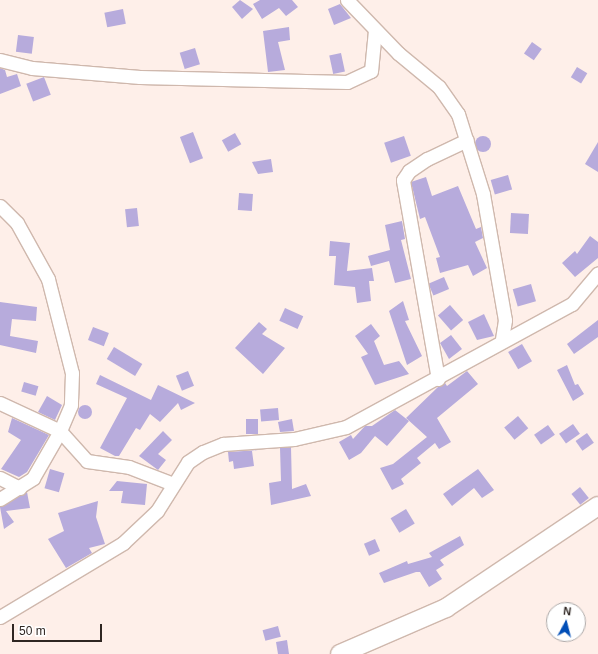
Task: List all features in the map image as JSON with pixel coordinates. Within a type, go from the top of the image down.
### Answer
[{"type":"street","points":[[347,0],[375,30],[450,98],[466,140],[483,194],[505,320],[502,339]]},
{"type":"street","points":[[0,60],[32,68],[140,77],[347,82],[371,71],[375,30]]},
{"type":"street","points":[[438,379],[403,180],[409,171],[426,159],[466,140]]},
{"type":"street","points":[[0,206],[17,223],[38,256],[60,318],[62,340],[72,373],[71,405],[60,431],[33,478],[20,488],[0,499]]},
{"type":"street","points":[[0,617],[123,544],[157,511],[188,462],[213,447],[317,436],[346,427],[438,379],[502,339],[572,304],[598,273]]},
{"type":"street","points":[[0,403],[60,431],[87,461],[129,467],[173,484]]},
{"type":"street","points":[[0,478],[20,488]]},
{"type":"street","points":[[340,654],[446,608],[598,506]]},
{"type":"building","points":[[240,0],[253,9],[242,19],[232,7]]},
{"type":"building","points":[[260,0],[292,0],[298,7],[286,16],[279,8],[262,19],[253,4]]},
{"type":"building","points":[[340,4],[351,18],[334,25],[328,9]]},
{"type":"building","points":[[123,9],[126,24],[107,27],[104,13]]},
{"type":"building","points":[[289,27],[290,40],[278,42],[285,70],[268,72],[263,31]]},
{"type":"building","points":[[18,35],[34,37],[32,54],[16,52]]},
{"type":"building","points":[[532,42],[542,49],[534,60],[524,53]]},
{"type":"building","points":[[195,48],[200,64],[185,69],[180,53]]},
{"type":"building","points":[[341,53],[345,72],[333,74],[329,55]]},
{"type":"building","points":[[577,67],[587,73],[581,83],[571,77]]},
{"type":"building","points":[[0,68],[5,70],[7,77],[17,74],[21,86],[0,94]]},
{"type":"building","points":[[44,77],[51,95],[33,102],[26,84]]},
{"type":"building","points":[[193,132],[203,158],[190,163],[180,137]]},
{"type":"building","points":[[235,133],[241,144],[228,152],[222,140]]},
{"type":"building","points":[[404,136],[411,156],[391,163],[384,143]]},
{"type":"building","points":[[480,136],[486,136],[491,141],[489,150],[486,152],[480,152],[475,147],[475,141]]},
{"type":"building","points":[[598,142],[598,172],[585,164]]},
{"type":"building","points":[[271,159],[273,172],[258,174],[252,162]]},
{"type":"building","points":[[508,175],[512,189],[495,194],[491,180]]},
{"type":"building","points":[[426,177],[432,196],[458,186],[476,229],[481,227],[483,238],[475,242],[487,268],[473,276],[468,265],[440,273],[436,258],[440,257],[425,217],[420,219],[411,182]]},
{"type":"building","points":[[239,193],[253,194],[252,211],[238,210]]},
{"type":"building","points":[[137,208],[139,226],[127,227],[125,209]]},
{"type":"building","points":[[511,213],[529,214],[528,234],[510,233]]},
{"type":"building","points":[[402,221],[405,239],[401,240],[411,279],[395,283],[389,261],[371,266],[368,256],[390,250],[385,225]]},
{"type":"building","points":[[590,236],[598,242],[598,258],[575,277],[562,263],[575,251],[577,254]]},
{"type":"building","points":[[330,241],[350,243],[347,271],[372,268],[374,281],[369,281],[371,301],[357,303],[355,287],[334,285],[336,256],[329,256]]},
{"type":"building","points":[[444,277],[449,289],[433,296],[428,284]]},
{"type":"building","points":[[531,284],[536,301],[518,307],[513,289]]},
{"type":"building","points":[[403,301],[409,320],[405,321],[422,356],[407,365],[389,311]]},
{"type":"building","points":[[0,302],[37,307],[36,321],[12,319],[10,336],[38,341],[36,353],[0,345]]},
{"type":"building","points":[[450,305],[463,320],[451,331],[438,315]]},
{"type":"building","points":[[285,308],[303,316],[298,329],[279,321]]},
{"type":"building","points":[[484,314],[494,336],[477,340],[468,322]]},
{"type":"building","points":[[598,320],[598,337],[574,354],[567,344]]},
{"type":"building","points":[[259,322],[267,329],[262,334],[285,348],[263,374],[235,348]]},
{"type":"building","points":[[371,324],[380,336],[374,341],[384,365],[399,361],[409,374],[375,385],[361,357],[368,354],[355,336]]},
{"type":"building","points":[[93,327],[109,333],[104,346],[88,340]]},
{"type":"building","points":[[451,335],[462,349],[449,359],[440,343]]},
{"type":"building","points":[[522,344],[532,361],[518,369],[508,352]]},
{"type":"building","points":[[114,347],[142,364],[135,376],[107,359]]},
{"type":"building","points":[[567,365],[575,385],[578,384],[584,394],[573,401],[557,370]]},
{"type":"building","points":[[188,371],[194,386],[182,391],[176,376]]},
{"type":"building","points":[[467,371],[478,384],[437,418],[451,442],[439,449],[435,443],[417,458],[421,463],[401,479],[404,484],[392,490],[380,468],[393,464],[427,437],[406,418],[438,387],[445,383],[447,386]]},
{"type":"building","points":[[100,375],[151,400],[158,385],[195,403],[181,410],[178,403],[160,422],[150,414],[140,430],[136,428],[119,456],[115,456],[100,448],[127,398],[96,384]]},
{"type":"building","points":[[24,382],[38,386],[36,396],[21,392]]},
{"type":"building","points":[[47,396],[62,405],[55,420],[38,412]]},
{"type":"building","points":[[82,405],[88,405],[92,409],[92,415],[88,419],[82,419],[78,415],[78,409]]},
{"type":"building","points":[[278,408],[279,420],[261,422],[260,410]]},
{"type":"building","points":[[395,410],[409,421],[387,446],[375,436],[361,453],[349,460],[339,442],[351,435],[353,439],[365,426],[372,426]]},
{"type":"building","points":[[518,416],[528,428],[514,440],[504,428]]},
{"type":"building","points":[[12,418],[49,435],[27,472],[19,477],[1,469],[21,440],[8,432]]},
{"type":"building","points":[[246,419],[258,419],[258,434],[246,434]]},
{"type":"building","points":[[292,419],[294,431],[280,432],[278,422]]},
{"type":"building","points":[[573,424],[580,434],[566,444],[559,434]]},
{"type":"building","points":[[548,425],[555,435],[541,445],[534,435]]},
{"type":"building","points":[[163,431],[172,440],[158,454],[166,460],[158,470],[139,456]]},
{"type":"building","points":[[587,433],[594,443],[582,451],[576,441]]},
{"type":"building","points":[[291,447],[292,489],[306,484],[311,496],[271,505],[269,483],[281,481],[280,448]]},
{"type":"building","points":[[258,450],[252,451],[254,466],[234,469],[233,461],[229,462],[228,452]]},
{"type":"building","points":[[50,469],[64,473],[59,492],[44,488]]},
{"type":"building","points":[[478,469],[494,490],[482,498],[474,488],[452,506],[443,494]]},
{"type":"building","points":[[117,481],[147,484],[145,505],[121,503],[123,491],[109,491]]},
{"type":"building","points":[[580,487],[589,498],[580,505],[571,494]]},
{"type":"building","points":[[27,492],[30,508],[6,511],[14,522],[4,529],[0,507]]},
{"type":"building","points":[[98,501],[96,517],[105,544],[89,548],[92,553],[66,568],[48,539],[64,531],[58,513]]},
{"type":"building","points":[[406,509],[415,524],[399,533],[391,518]]},
{"type":"building","points":[[460,536],[464,545],[440,560],[444,565],[436,570],[442,579],[429,587],[420,572],[416,572],[384,583],[379,573],[407,561],[408,564],[432,557],[429,553]]},
{"type":"building","points":[[375,539],[380,551],[369,556],[364,544]]},
{"type":"building","points":[[278,626],[281,637],[265,641],[263,630]]},
{"type":"building","points":[[287,640],[289,654],[278,654],[276,642]]}]
